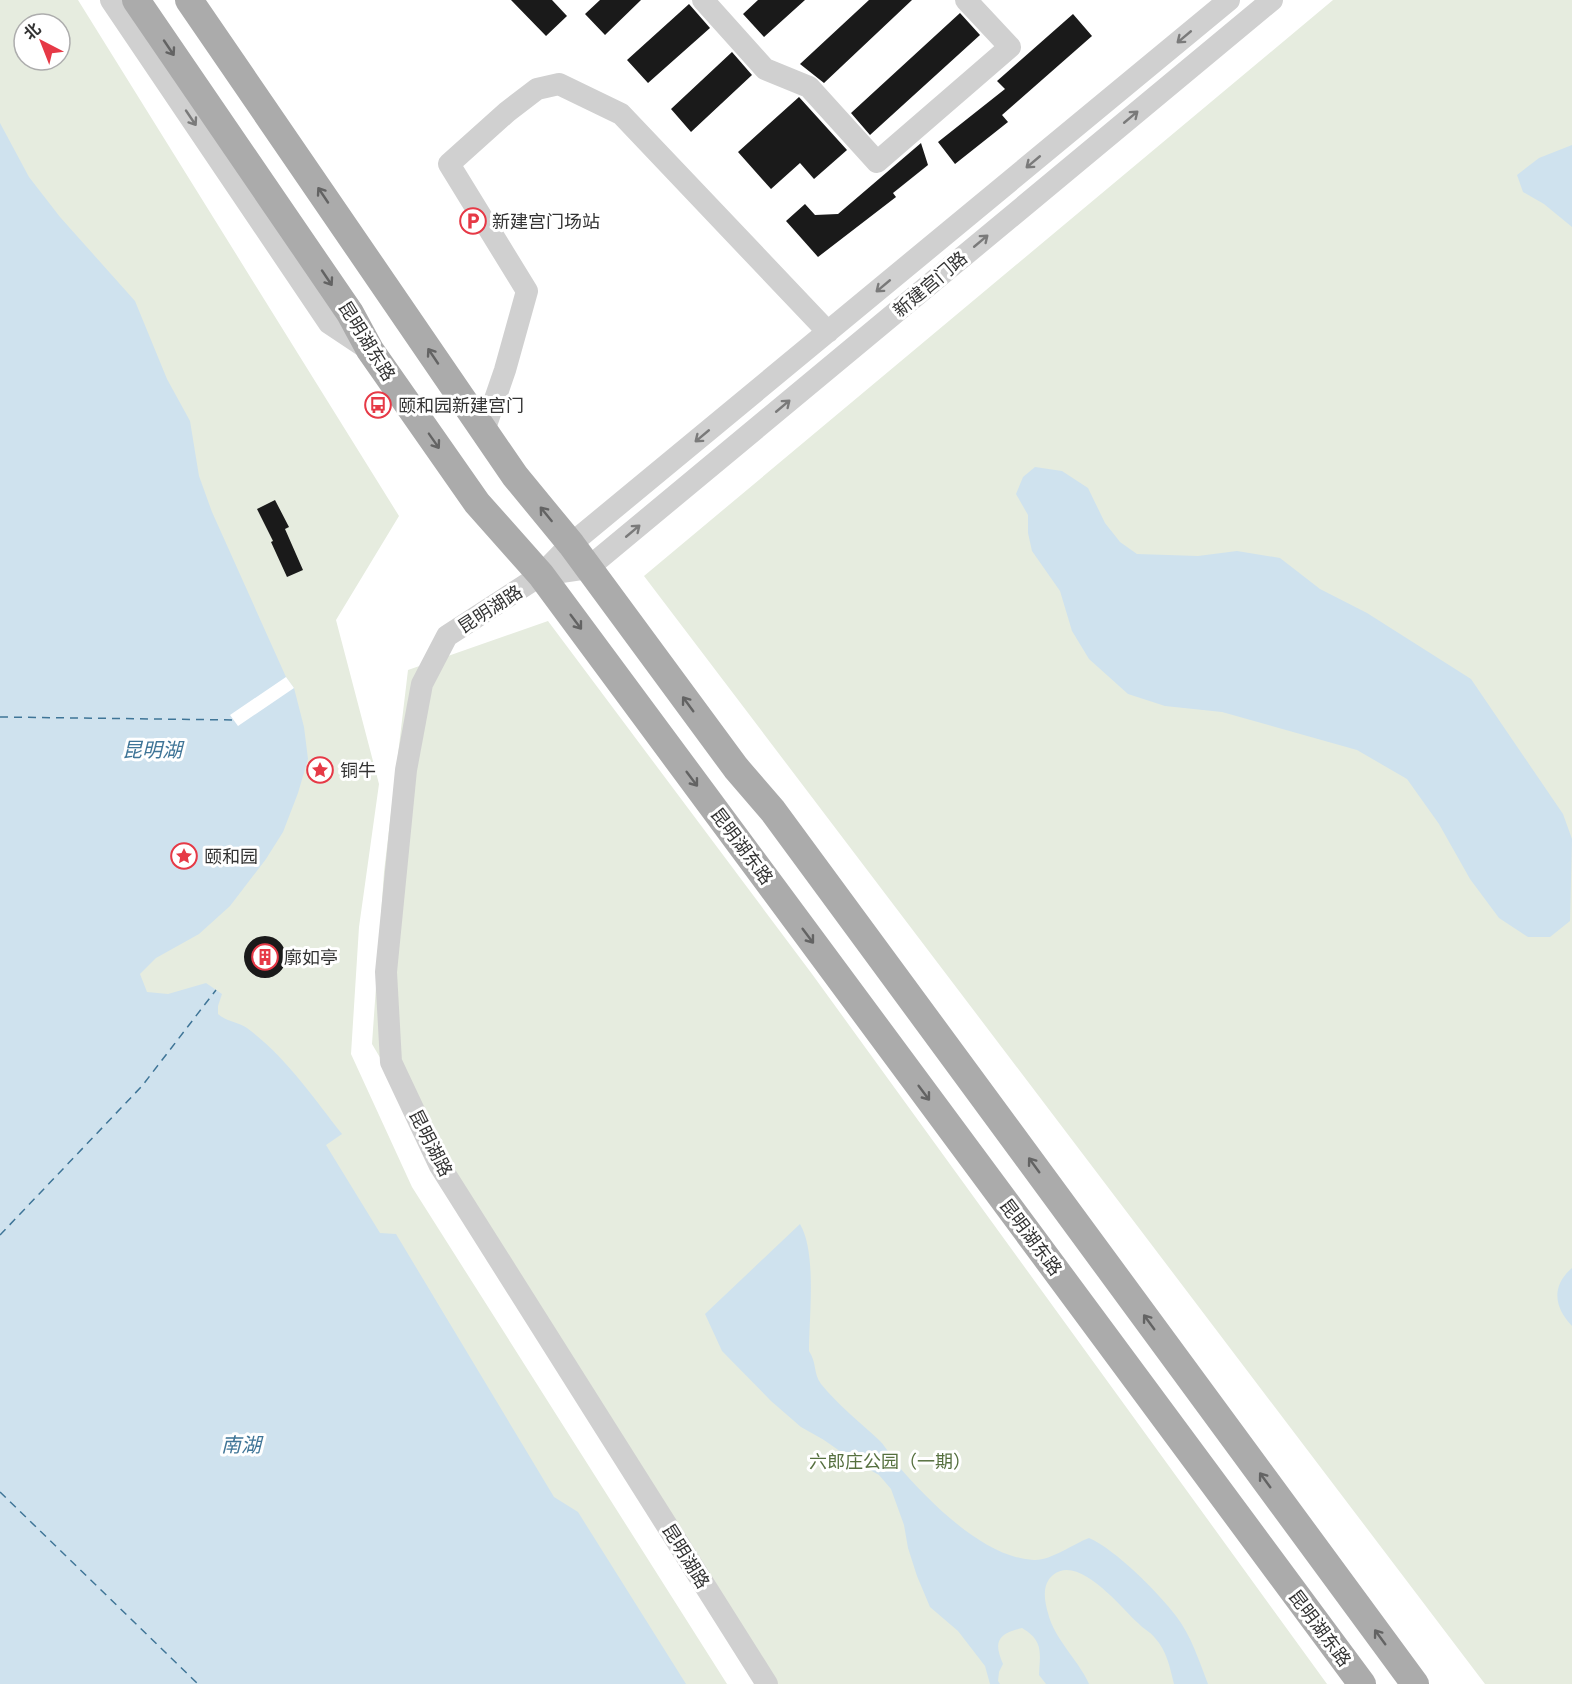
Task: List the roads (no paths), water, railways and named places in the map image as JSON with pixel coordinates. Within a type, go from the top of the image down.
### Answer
[{"type":"main road","name":"昆明湖东路","points":[[136,0],[351,313],[370,350],[477,502],[541,575],[1362,1684]]},
{"type":"main road","points":[[189,0],[515,476],[571,544],[735,768],[773,811],[1414,1684]]},
{"type":"street","points":[[111,0],[330,323],[370,350]]},
{"type":"street","points":[[703,0],[765,69],[809,87],[877,162],[1010,47],[966,0]]},
{"type":"street","name":"新建宫门路","points":[[541,575],[571,544],[1229,0]]},
{"type":"street","name":"新建宫门路","points":[[588,568],[1272,0]]},
{"type":"street","points":[[484,431],[505,370],[527,291],[449,164],[507,112],[537,89],[559,84],[621,114],[828,332]]},
{"type":"street","points":[[541,575],[588,568]]},
{"type":"street","name":"昆明湖路","points":[[541,575],[447,636],[422,684],[406,770],[386,972],[391,1062],[440,1166],[767,1684]]},
{"type":"water","name":"南湖","points":[[0,123],[29,177],[60,217],[135,301],[167,379],[190,421],[199,476],[212,512],[286,677],[294,688],[304,727],[308,759],[283,832],[266,859],[230,906],[199,934],[156,958],[140,974],[147,992],[168,994],[206,983],[222,994],[218,1014],[244,1026],[261,1039],[287,1065],[342,1134],[326,1145],[380,1233],[396,1234],[554,1497],[578,1512],[686,1684],[0,1684]]},
{"type":"water","points":[[1572,145],[1572,227],[1544,204],[1523,192],[1517,175],[1539,158]]},
{"type":"water","points":[[1035,467],[1062,471],[1088,488],[1105,523],[1120,542],[1137,554],[1198,556],[1237,551],[1280,558],[1320,589],[1367,613],[1471,679],[1563,814],[1572,839],[1570,921],[1550,937],[1528,937],[1499,918],[1470,879],[1439,824],[1407,779],[1357,750],[1222,712],[1165,706],[1128,694],[1089,659],[1072,631],[1060,591],[1032,551],[1028,533],[1028,515],[1016,494],[1023,477]]},
{"type":"water","points":[[800,1224],[809,1251],[811,1304],[809,1351],[819,1380],[828,1392],[880,1441],[899,1467],[926,1496],[959,1526],[996,1550],[1015,1557],[1040,1560],[1089,1538],[1111,1552],[1148,1584],[1176,1616],[1198,1657],[1208,1684],[1174,1684],[1165,1654],[1153,1636],[1111,1596],[1087,1577],[1075,1571],[1063,1570],[1053,1575],[1047,1583],[1045,1598],[1047,1608],[1055,1632],[1089,1684],[1046,1684],[1039,1675],[1040,1654],[1037,1643],[1022,1628],[1008,1633],[1000,1640],[998,1650],[1003,1664],[999,1672],[1000,1684],[990,1684],[985,1666],[958,1631],[930,1607],[917,1576],[908,1548],[904,1525],[891,1489],[879,1475],[801,1427],[771,1401],[722,1351],[705,1314]]},
{"type":"water","points":[[1572,1268],[1572,1326],[1561,1311],[1557,1297],[1561,1282]]},
{"type":"place","name":"新建宫门场站","points":[[473,221]]},
{"type":"place","name":"颐和园新建宫门","points":[[378,405]]},
{"type":"place","name":"铜牛","points":[[320,770]]},
{"type":"place","name":"颐和园","points":[[184,856]]},
{"type":"place","name":"廓如亭","points":[[265,957]]},
{"type":"water label","name":"昆明湖","points":[[152,749]]},
{"type":"park label","name":"六郎庄公园（一期）","points":[[890,1461]]}]
